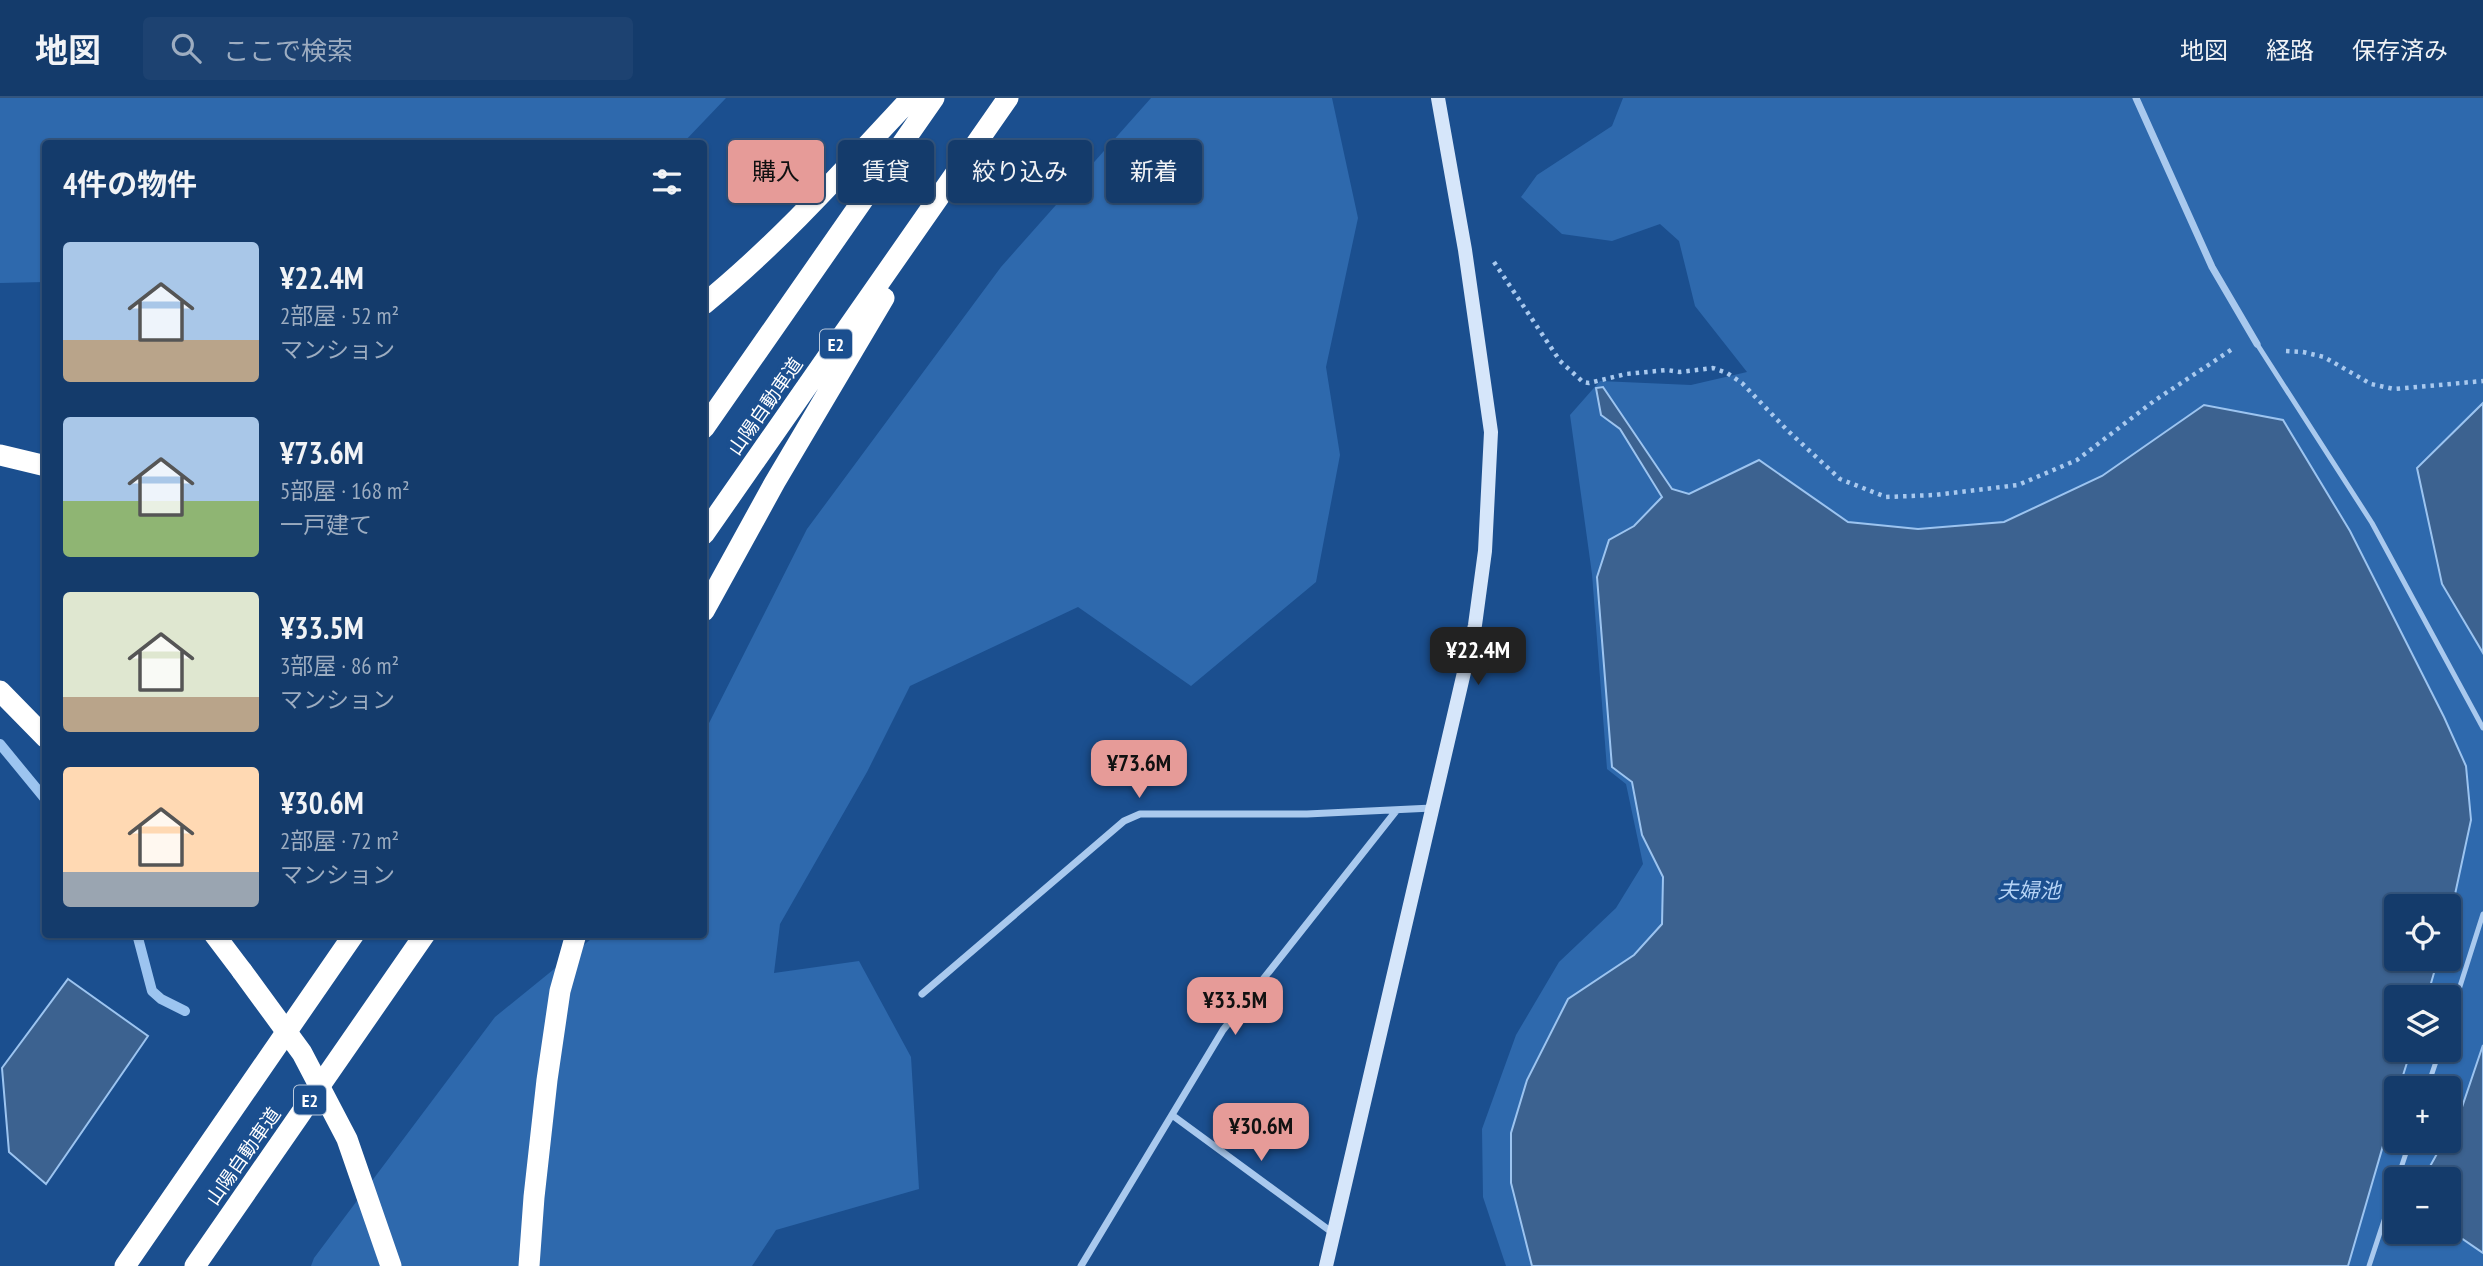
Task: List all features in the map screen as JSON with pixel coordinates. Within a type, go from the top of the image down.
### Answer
[{"type":"highway","points":[[707,302],[802,216],[911,98]]},
{"type":"highway","name":"山陽自動車道","points":[[707,424],[934,98]]},
{"type":"highway","name":"山陽自動車道","points":[[979,140],[1008,98]]},
{"type":"highway","name":"山陽自動車道","points":[[707,530],[948,184]]},
{"type":"highway","points":[[707,606],[775,482],[948,190]]},
{"type":"highway","points":[[0,455],[42,465]]},
{"type":"highway","points":[[0,691],[42,734]]},
{"type":"highway","points":[[217,938],[302,1053],[347,1139],[391,1266]]},
{"type":"highway","name":"山陽自動車道","points":[[125,1266],[351,938]]},
{"type":"highway","name":"山陽自動車道","points":[[195,1266],[422,938]]},
{"type":"highway","points":[[529,1266],[547,1080],[560,991],[575,938]]},
{"type":"street","points":[[1326,1266],[1475,625],[1485,551],[1491,432],[1465,250],[1438,98]]},
{"type":"street","points":[[2136,98],[2212,267],[2257,344]]},
{"type":"street","points":[[922,994],[1125,821],[1140,814],[1307,814],[1432,808]]},
{"type":"street","points":[[1081,1266],[1223,1030],[1396,811]]},
{"type":"street","points":[[1172,1115],[1333,1233]]},
{"type":"lane","points":[[2257,344],[2372,523],[2483,728]]},
{"type":"lane","points":[[2460,985],[2483,914]]},
{"type":"lane","points":[[2369,1266],[2384,1219]]},
{"type":"path","points":[[1465,250],[1493,260],[1560,361],[1583,382],[1667,370],[1680,372],[1713,368],[1727,373],[1742,383],[1840,480],[1886,497],[1936,495],[2018,485],[2077,460],[2154,401],[2238,346],[2257,344],[2277,351],[2303,352],[2324,357],[2371,384],[2394,389],[2483,381]]},
{"type":"shaded area","points":[[0,98],[726,98],[686,140],[42,140],[42,282],[0,283]]},
{"type":"shaded area","points":[[1151,98],[1332,98],[1358,218],[1326,367],[1340,455],[1316,582],[1191,686],[1078,607],[910,686],[867,772],[780,924],[774,973],[859,961],[911,1057],[919,1189],[776,1230],[752,1266],[311,1266],[314,1258],[495,1017],[592,938],[707,938],[707,727],[807,529],[1001,267],[1058,203],[1092,203],[1092,164],[1106,149],[1106,203],[1202,203],[1202,140],[1114,140]]},
{"type":"shaded area","name":"夫婦池","points":[[1623,98],[2483,98],[2483,1266],[1506,1266],[1483,1197],[1482,1129],[1516,1035],[1559,962],[1616,908],[1643,864],[1626,784],[1607,769],[1592,574],[1570,415],[1600,381],[1691,385],[1747,372],[1695,306],[1679,241],[1660,224],[1612,241],[1562,234],[1521,197],[1537,175],[1612,126]]},
{"type":"water","name":"夫婦池","points":[[1603,387],[1672,489],[1689,494],[1759,460],[1848,522],[1918,529],[2004,522],[2102,476],[2204,405],[2283,420],[2350,531],[2444,717],[2466,766],[2471,820],[2455,894],[2384,894],[2384,971],[2435,971],[2430,985],[2384,985],[2384,1062],[2407,1062],[2403,1076],[2384,1076],[2384,1142],[2348,1266],[1532,1266],[1511,1183],[1511,1133],[1527,1080],[1568,999],[1634,955],[1662,924],[1663,877],[1642,835],[1632,782],[1612,767],[1597,577],[1609,540],[1634,526],[1662,497],[1620,429],[1601,415],[1596,388]]},
{"type":"water","points":[[2483,403],[2483,653],[2442,584],[2417,468]]},
{"type":"water","points":[[68,979],[148,1036],[46,1184],[9,1152],[2,1068]]},
{"type":"water","points":[[2483,1045],[2483,1253],[2461,1238],[2461,1167],[2430,1167],[2437,1153],[2461,1153],[2461,1110]]},
{"type":"waterway","points":[[0,744],[42,795]]},
{"type":"waterway","points":[[138,938],[152,991],[161,999],[185,1011]]}]
